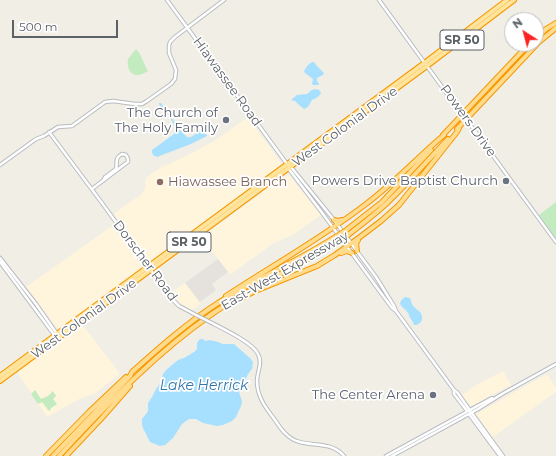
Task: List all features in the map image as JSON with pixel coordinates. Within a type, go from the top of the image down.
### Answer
[{"type":"highway","name":"West Colonial Drive","points":[[0,376],[57,336],[333,133],[364,113],[385,92],[426,64],[511,0]]},
{"type":"highway","name":"West Colonial Drive","points":[[200,231],[233,209],[259,185],[322,144],[344,122],[502,9],[511,0]]},
{"type":"highway","points":[[544,31],[556,22]]},
{"type":"highway","name":"East-West Expressway","points":[[346,233],[361,225],[387,204],[539,42],[556,29]]},
{"type":"highway","name":"East-West Expressway","points":[[59,456],[137,376],[177,340],[225,305],[326,249],[382,202],[522,52]]},
{"type":"highway","points":[[225,305],[317,266],[351,244],[399,205],[459,128]]},
{"type":"highway","points":[[211,308],[212,305],[243,284],[338,225],[388,186],[444,135]]},
{"type":"highway","points":[[334,220],[338,221],[346,218]]},
{"type":"highway","points":[[357,251],[357,242],[360,237]]},
{"type":"highway","name":"East-West Expressway","points":[[53,456],[130,376],[132,372],[174,335],[233,294],[339,238]]},
{"type":"highway","points":[[335,255],[345,251],[352,253]]},
{"type":"highway","name":"West Colonial Drive","points":[[0,381],[57,336],[90,315],[107,297],[149,268]]},
{"type":"highway","points":[[14,371],[19,363]]},
{"type":"highway","points":[[46,456],[132,372]]},
{"type":"highway","points":[[66,456],[106,414],[137,376]]},
{"type":"street","name":"Hiawassee Road","points":[[167,0],[347,247],[392,308],[396,311]]},
{"type":"street","points":[[0,165],[33,141],[58,127],[72,126],[109,101],[138,105],[143,104],[173,82],[175,79],[176,70],[169,53],[169,44],[172,39],[224,0]]},
{"type":"street","name":"Powers Drive","points":[[380,0],[556,242]]},
{"type":"street","name":"Dorscher Road","points":[[49,132],[174,301],[182,308],[239,338],[255,350],[259,355],[260,363],[257,383],[260,397],[285,434],[298,442],[333,447],[340,451],[344,456]]},
{"type":"street","points":[[92,189],[103,181],[127,163],[128,159],[126,155],[122,154],[117,157],[116,169],[105,177],[103,181]]},
{"type":"street","name":"Hiawassee Road","points":[[289,166],[338,225],[379,281],[396,311],[457,392],[469,412]]},
{"type":"street","points":[[0,258],[36,304],[57,336]]},
{"type":"street","points":[[0,262],[57,336]]},
{"type":"street","points":[[386,456],[556,364]]},
{"type":"street","points":[[392,456],[469,412]]},
{"type":"street","points":[[469,412],[500,456]]},
{"type":"street","points":[[469,412],[503,456]]},
{"type":"shaded area","points":[[248,117],[281,165],[153,259],[147,261],[114,214],[141,195],[146,187],[145,182],[147,177],[160,168],[216,140]]},
{"type":"shaded area","points":[[288,175],[321,215],[294,234],[272,244],[230,275],[202,237]]},
{"type":"shaded area","points":[[112,226],[143,267],[58,329],[26,287]]},
{"type":"shaded area","points":[[218,259],[228,272],[212,284],[216,290],[200,302],[185,283]]},
{"type":"shaded area","points":[[185,283],[201,304],[193,309],[190,309],[180,303],[171,293]]},
{"type":"shaded area","points":[[82,324],[120,374],[94,394],[81,398],[47,417],[17,372]]},
{"type":"shaded area","points":[[503,371],[511,385],[471,406],[462,395],[476,385]]},
{"type":"shaded area","points":[[547,374],[556,388],[556,391],[493,437],[476,414]]},
{"type":"green space","points":[[136,49],[148,71],[139,75],[132,74],[128,68],[128,59]]},
{"type":"green space","points":[[556,202],[556,238],[539,215]]},
{"type":"green space","points":[[35,390],[41,399],[48,396],[53,391],[56,396],[53,399],[57,404],[49,411],[42,402],[38,404],[31,394]]},
{"type":"water","points":[[312,62],[314,62],[324,73],[317,78],[318,85],[312,84],[313,79],[304,71]]},
{"type":"water","points":[[315,89],[319,90],[321,93],[304,109],[295,101],[291,100],[297,95],[307,94]]},
{"type":"water","points":[[159,103],[161,103],[187,137],[191,137],[202,130],[207,136],[157,157],[153,155],[152,150],[174,134],[175,130],[173,123]]},
{"type":"water","points":[[405,297],[410,298],[413,306],[421,313],[422,320],[417,325],[414,325],[407,311],[400,304]]},
{"type":"water","name":"Lake Herrick","points":[[200,339],[223,344],[234,344],[253,362],[252,369],[239,392],[242,401],[236,417],[232,421],[217,426],[203,423],[196,419],[189,419],[182,424],[173,438],[165,445],[160,446],[150,442],[142,424],[142,419],[148,411],[148,403],[160,384],[166,370],[178,360],[194,352],[197,349],[197,343]]},
{"type":"place","name":"The Church of The Holy Family","points":[[226,120]]},
{"type":"place","name":"Powers Drive Baptist Church","points":[[506,181]]},
{"type":"place","name":"Hiawassee Branch","points":[[160,182]]},
{"type":"place","name":"The Center Arena","points":[[433,395]]}]
